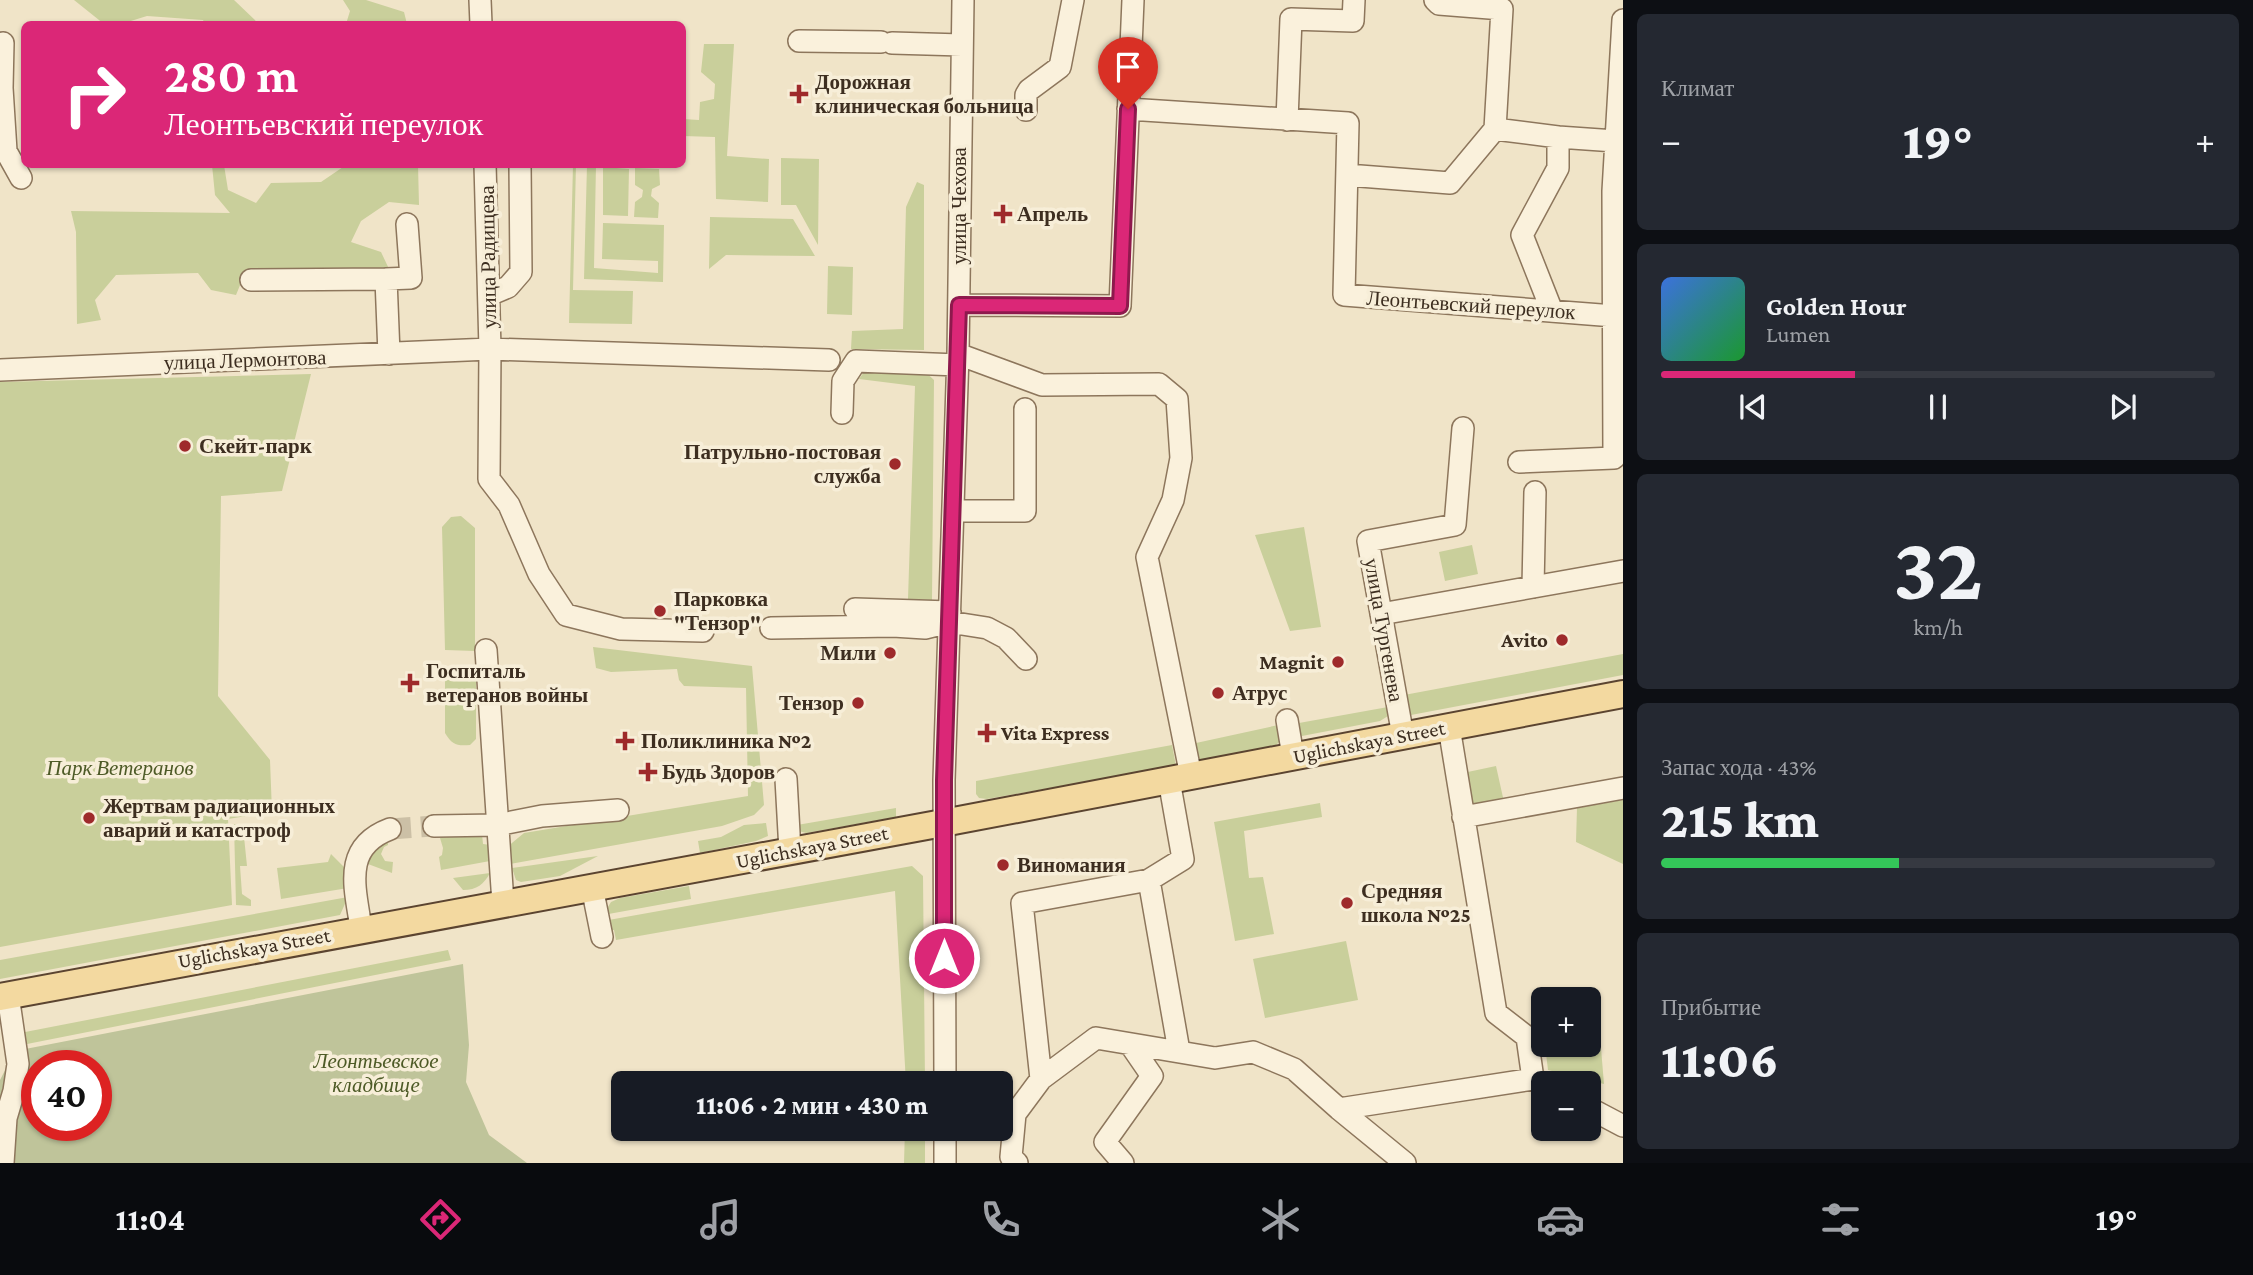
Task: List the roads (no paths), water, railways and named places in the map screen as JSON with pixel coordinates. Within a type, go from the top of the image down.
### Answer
[{"type":"main road","name":"Uglichskaya Street","points":[[4,996],[361,928],[943,823],[1623,694]]},
{"type":"street","points":[[480,0],[481,21]]},
{"type":"street","name":"улица Чехова","points":[[945,1071],[943,823],[958,360],[963,0]]},
{"type":"street","points":[[1026,110],[1026,95],[1029,90],[1060,67],[1073,0]]},
{"type":"street","points":[[959,305],[1120,306],[1133,0]]},
{"type":"street","points":[[1287,120],[1291,19],[1353,21],[1353,0]]},
{"type":"street","points":[[1347,174],[1450,183],[1495,129],[1502,9],[1439,4],[1435,0]]},
{"type":"street","points":[[1519,462],[1614,458],[1618,390],[1614,316],[1618,191],[1615,141],[1623,20]]},
{"type":"street","points":[[799,41],[962,45]]},
{"type":"street","points":[[4,43],[1,88],[6,151],[21,178]]},
{"type":"street","name":"Леонтьевский переулок","points":[[1128,109],[1348,122],[1344,295],[1614,316]]},
{"type":"street","points":[[1495,129],[1615,141]]},
{"type":"street","points":[[1552,311],[1522,235],[1558,168],[1559,137]]},
{"type":"street","name":"улица Радищева","points":[[485,168],[490,349],[489,479],[509,505],[539,574],[566,615],[621,629],[703,631]]},
{"type":"street","points":[[489,295],[508,286],[521,272],[520,168]]},
{"type":"street","points":[[251,280],[411,278],[408,224]]},
{"type":"street","points":[[386,279],[389,354]]},
{"type":"street","name":"улица Лермонтова","points":[[0,370],[490,349],[829,360]]},
{"type":"street","points":[[842,412],[843,381],[856,361],[958,360],[1042,385],[1159,384],[1177,399],[1181,458],[1173,500],[1147,557],[1180,778],[1183,859],[1149,880],[1022,903],[1041,1079]]},
{"type":"street","points":[[953,511],[1025,511],[1025,409]]},
{"type":"street","name":"улица Тургенева","points":[[1403,736],[1368,541],[1455,524],[1463,428]]},
{"type":"street","points":[[1533,587],[1535,492]]},
{"type":"street","points":[[1381,614],[1623,571]]},
{"type":"street","points":[[855,609],[949,617],[987,628],[1006,638],[1026,659]]},
{"type":"street","points":[[771,628],[925,628],[949,617]]},
{"type":"street","points":[[486,650],[503,903]]},
{"type":"street","points":[[1287,720],[1293,756]]},
{"type":"street","points":[[1448,727],[1496,1013],[1527,1037],[1535,1071]]},
{"type":"street","points":[[786,779],[790,851]]},
{"type":"street","points":[[1463,817],[1623,788]]},
{"type":"street","points":[[434,826],[497,825],[542,816],[618,810]]},
{"type":"street","points":[[361,928],[354,876],[356,863],[360,850],[376,834],[390,829]]},
{"type":"street","points":[[1149,880],[1179,1051]]},
{"type":"street","points":[[592,887],[602,937]]},
{"type":"street","points":[[3,1163],[6,1118],[18,1064],[4,996]]},
{"type":"street","points":[[1013,1108],[1041,1079],[1096,1038],[1215,1058],[1253,1052],[1294,1069],[1339,1109],[1378,1155],[1405,1163]]},
{"type":"street","points":[[1123,1163],[1105,1142],[1152,1076],[1130,1044]]},
{"type":"street","points":[[1339,1109],[1531,1083]]},
{"type":"street","points":[[1601,1114],[1623,1126]]},
{"type":"street","points":[[945,1141],[945,1163]]},
{"type":"street","points":[[1010,1141],[1011,1157],[1017,1163]]},
{"type":"tunnel","points":[[390,829],[434,826]]},
{"type":"place","name":"Дорожная клиническая больница","points":[[799,94]]},
{"type":"place","name":"Апрель","points":[[1003,214]]},
{"type":"place","name":"Скейт-парк","points":[[185,446]]},
{"type":"place","name":"Патрульно-постовая служба","points":[[895,464]]},
{"type":"place","name":"Парковка \"Тензор\"","points":[[660,611]]},
{"type":"place","name":"Avito","points":[[1562,640]]},
{"type":"place","name":"Мили","points":[[890,653]]},
{"type":"place","name":"Magnit","points":[[1338,662]]},
{"type":"place","name":"Госпиталь ветеранов войны","points":[[410,683]]},
{"type":"place","name":"Атрус","points":[[1218,693]]},
{"type":"place","name":"Тензор","points":[[858,703]]},
{"type":"place","name":"Vita Express","points":[[987,733]]},
{"type":"place","name":"Поликлиника №2","points":[[625,741]]},
{"type":"place","name":"Будь Здоров","points":[[648,772]]},
{"type":"place","name":"Жертвам радиационных аварий и катастроф","points":[[89,818]]},
{"type":"place","name":"Виномания","points":[[1003,865]]},
{"type":"place","name":"Средняя школа №25","points":[[1347,903]]},
{"type":"park label","name":"Парк Ветеранов","points":[[120,768]]},
{"type":"park label","name":"Леонтьевское кладбище","points":[[376,1073]]}]
